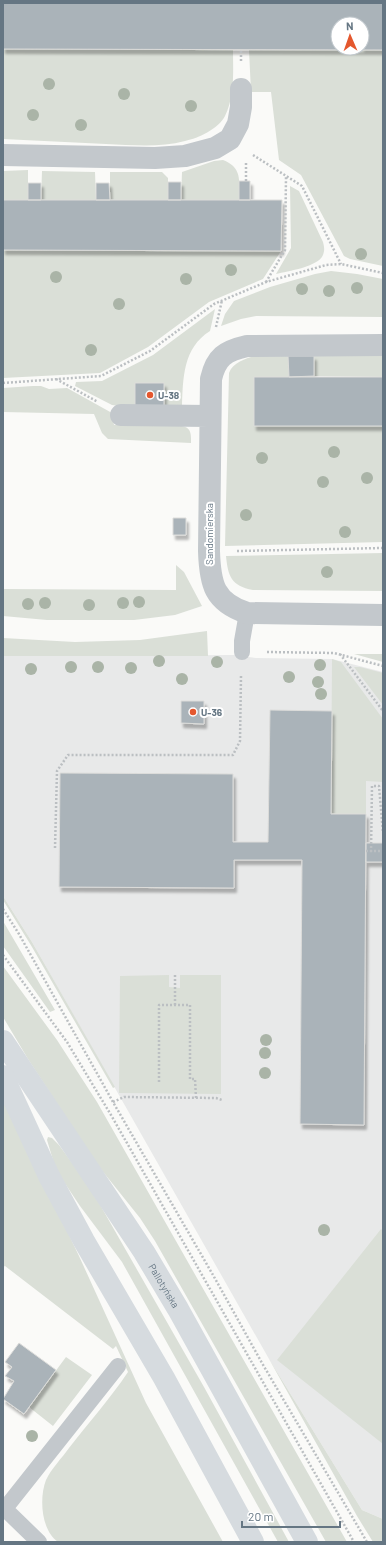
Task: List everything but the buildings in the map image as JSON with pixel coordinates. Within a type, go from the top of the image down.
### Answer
[{"type":"main road","name":"Pallotyńska","points":[[3,1041],[144,1252],[178,1309],[307,1542]]},
{"type":"main road","points":[[3,1076],[49,1176],[84,1241],[164,1378],[253,1542]]},
{"type":"street","points":[[3,155],[155,158],[185,156],[238,144],[241,89]]},
{"type":"street","name":"Sandomierska","points":[[383,345],[247,346],[226,353],[218,360],[211,380],[209,416],[210,575],[215,588],[223,600],[233,608],[248,614],[383,615]]},
{"type":"street","points":[[121,415],[209,416]]},
{"type":"lane","points":[[242,652],[242,641],[248,614]]},
{"type":"lane","points":[[39,1542],[4,1510],[118,1366]]},
{"type":"path","points":[[238,144],[302,186],[341,264]]},
{"type":"path","points":[[238,144],[246,181]]},
{"type":"path","points":[[266,282],[285,250],[286,176]]},
{"type":"path","points":[[3,383],[101,376],[150,351],[214,304],[266,282],[326,265],[341,264],[383,273]]},
{"type":"path","points":[[215,329],[222,300]]},
{"type":"path","points":[[56,379],[121,415]]},
{"type":"path","points":[[251,550],[383,548]]},
{"type":"path","points":[[55,848],[57,771],[68,754],[233,755],[240,741],[242,652],[334,653],[383,666]]},
{"type":"path","points":[[340,654],[383,711]]},
{"type":"path","points":[[371,852],[372,786],[379,786],[383,832]]},
{"type":"path","points":[[366,851],[383,851]]},
{"type":"path","points":[[3,909],[19,934],[262,1363],[367,1542]]},
{"type":"path","points":[[3,955],[67,1042],[111,1115],[354,1542]]},
{"type":"path","points":[[175,975],[175,1005]]},
{"type":"path","points":[[159,1082],[160,1005],[190,1005],[190,1079],[195,1079],[196,1098]]},
{"type":"path","points":[[113,1102],[124,1097],[196,1098],[222,1100]]},
{"type":"shaded area","points":[[3,49],[233,50],[232,92],[228,108],[222,121],[208,132],[190,140],[165,145],[136,145],[3,139]]},
{"type":"shaded area","points":[[249,50],[330,50],[330,56],[370,56],[370,50],[383,50],[383,266],[350,259],[344,256],[301,175],[279,160],[271,92],[251,92]]},
{"type":"shaded area","points":[[223,160],[229,163],[237,171],[239,181],[239,200],[181,200],[182,172],[214,161]]},
{"type":"shaded area","points":[[28,170],[28,200],[3,200],[3,171]]},
{"type":"shaded area","points":[[42,171],[95,172],[96,200],[41,200]]},
{"type":"shaded area","points":[[110,172],[162,172],[168,178],[168,200],[110,200]]},
{"type":"shaded area","points":[[290,186],[299,191],[323,242],[324,251],[320,259],[315,263],[302,268],[276,274],[291,248]]},
{"type":"shaded area","points":[[3,250],[281,251],[263,279],[209,302],[148,347],[100,373],[3,378]]},
{"type":"shaded area","points":[[331,271],[383,279],[383,317],[256,316],[241,319],[221,326],[225,314],[234,301],[270,287]]},
{"type":"shaded area","points":[[215,309],[210,331],[194,346],[186,364],[182,407],[164,408],[164,383],[135,383],[135,408],[112,405],[75,386],[76,382],[102,381],[153,355]]},
{"type":"shaded area","points":[[382,354],[382,377],[314,376],[314,356]]},
{"type":"shaded area","points":[[257,355],[288,356],[289,377],[254,377],[254,426],[383,426],[383,542],[225,546],[229,373],[237,364]]},
{"type":"shaded area","points":[[41,386],[49,389],[67,388],[112,413],[114,425],[182,426],[188,428],[191,443],[108,439],[102,433],[94,414],[3,412],[3,388]]},
{"type":"shaded area","points":[[383,553],[383,591],[253,590],[235,583],[228,569],[226,556]]},
{"type":"shaded area","points":[[176,565],[184,572],[202,606],[175,615],[134,620],[47,620],[3,616],[3,589],[176,590]]},
{"type":"shaded area","points":[[207,631],[208,656],[3,656],[3,638],[75,642],[140,640]]},
{"type":"shaded area","points":[[354,654],[383,654],[383,662]]},
{"type":"shaded area","points":[[234,655],[256,658],[332,659],[383,672],[383,1519],[362,1510],[269,1359],[32,942],[3,896],[3,656]]},
{"type":"shaded area","points":[[332,659],[341,662],[383,719],[383,782],[366,781],[366,814],[331,814]]},
{"type":"shaded area","points":[[354,667],[360,667],[383,673],[383,705]]},
{"type":"shaded area","points":[[3,896],[32,942],[115,1087],[113,1088],[32,947],[3,900]]},
{"type":"shaded area","points":[[3,921],[55,1010],[50,1012],[3,946]]},
{"type":"shaded area","points":[[3,966],[57,1040],[97,1102],[347,1542],[326,1542],[155,1241],[140,1218],[96,1163],[28,1059],[3,1017]]},
{"type":"shaded area","points":[[169,975],[169,987],[180,988],[180,975],[221,975],[221,1094],[119,1093],[120,976]]},
{"type":"shaded area","points":[[3,1098],[79,1256],[146,1403],[223,1542],[58,1542],[52,1537],[48,1530],[42,1504],[44,1487],[48,1476],[128,1372],[116,1346],[113,1349],[5,1266],[3,1267]]},
{"type":"shaded area","points":[[48,1137],[52,1138],[59,1145],[91,1189],[204,1387],[289,1542],[278,1542],[122,1262],[80,1206],[56,1170],[47,1140]]},
{"type":"shaded area","points":[[381,1229],[383,1231],[383,1444],[277,1360]]},
{"type":"shaded area","points":[[66,1357],[92,1375],[53,1426],[29,1407]]},
{"type":"shaded area","points":[[269,1359],[362,1510],[383,1519],[383,1542],[373,1542]]},
{"type":"place","name":"U-38","points":[[150,395]]},
{"type":"place","name":"U-36","points":[[193,712]]}]
